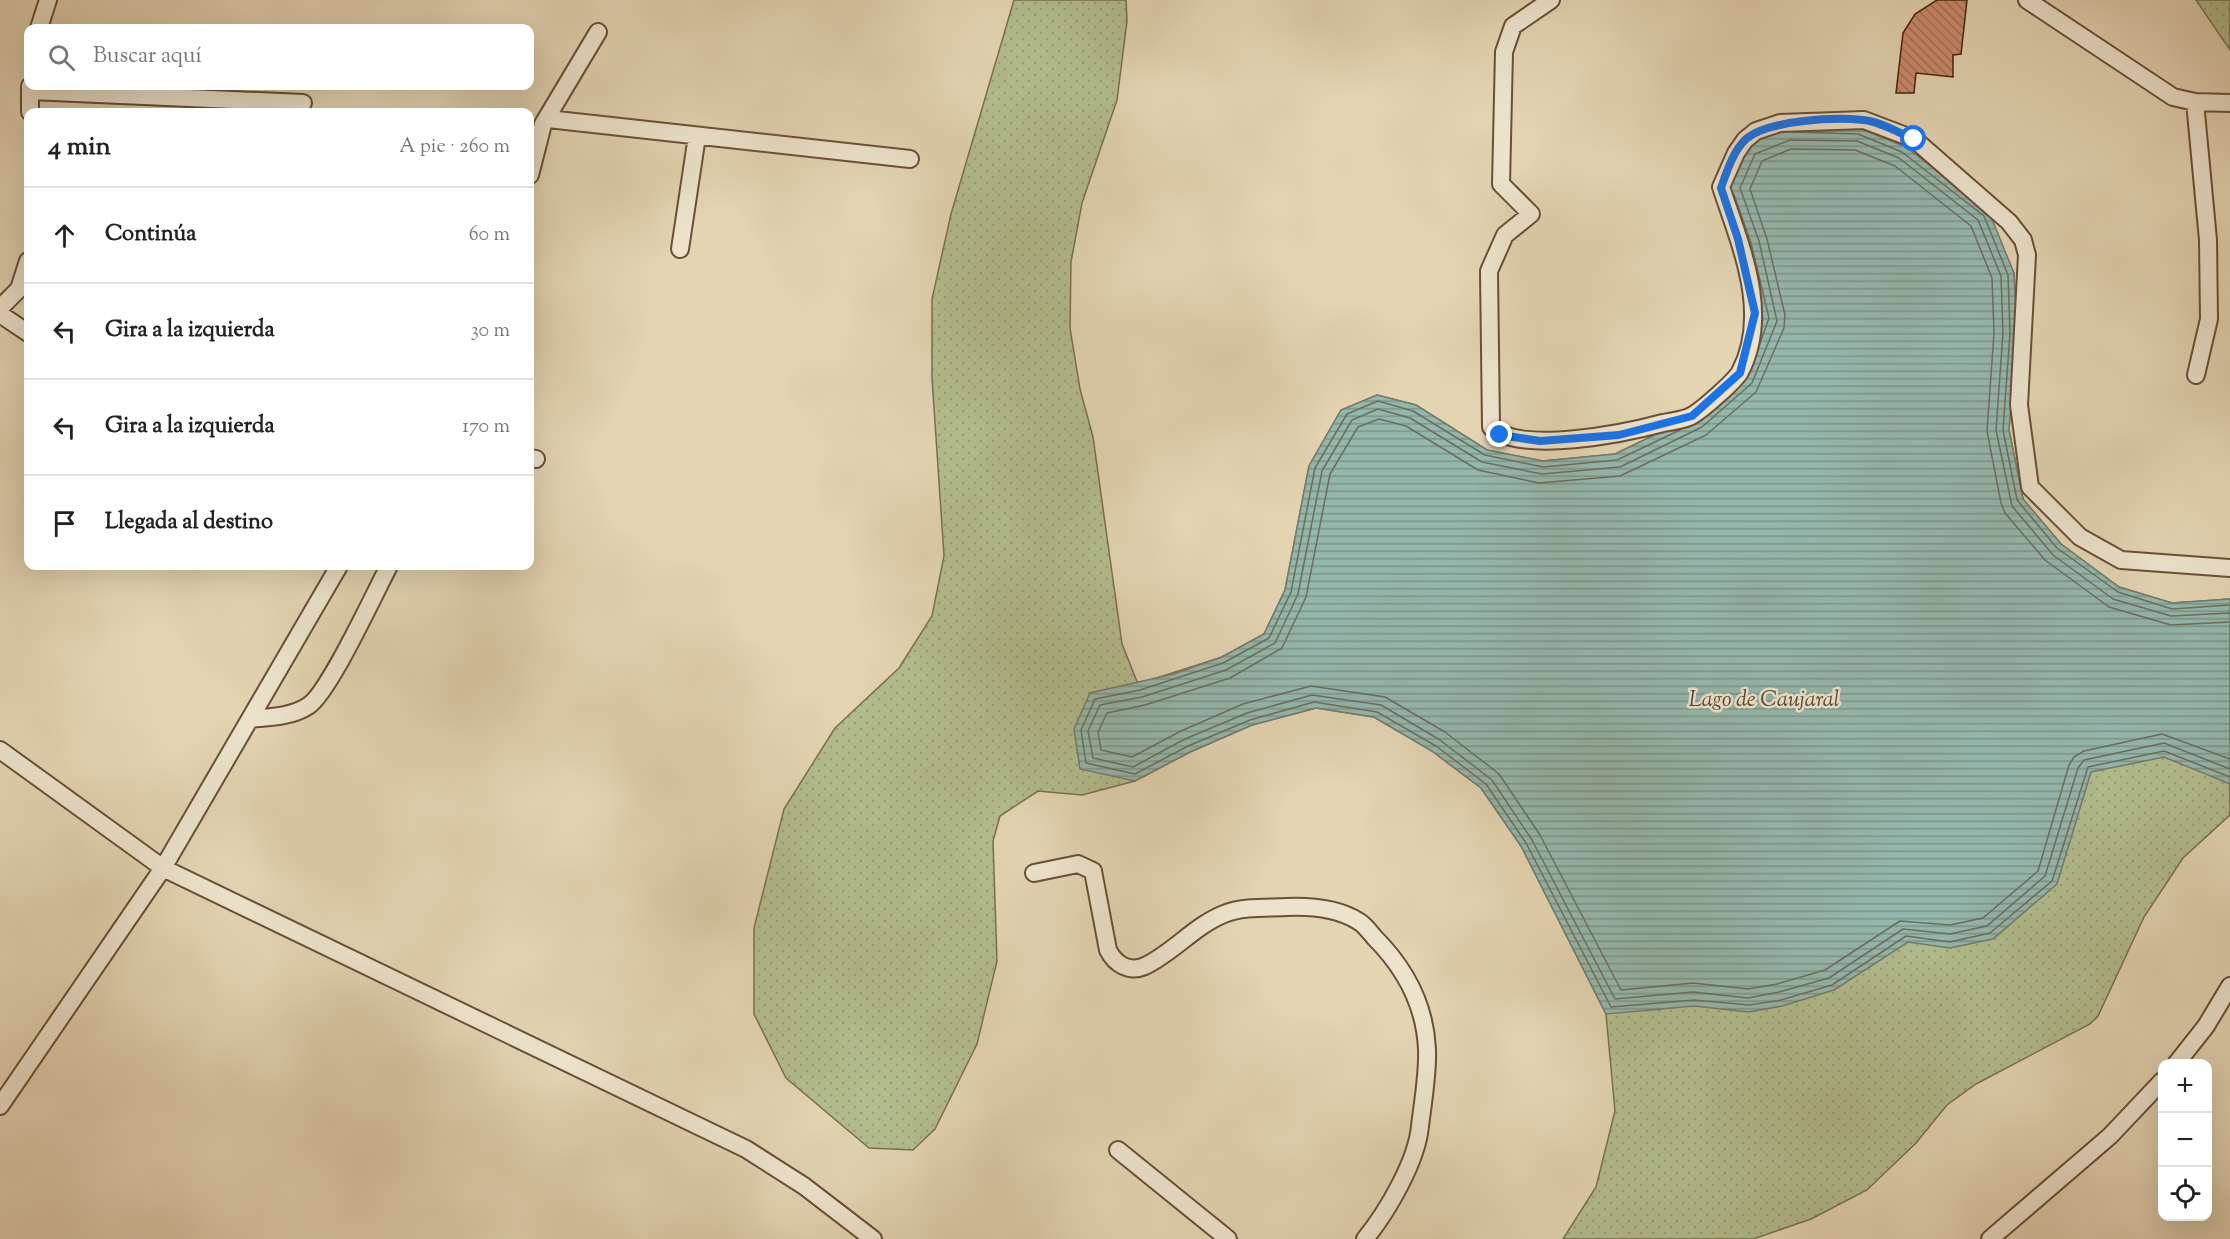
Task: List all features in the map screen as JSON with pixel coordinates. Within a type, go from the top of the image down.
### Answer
[{"type":"street","points":[[1551,0],[1513,26],[1504,52],[1501,184],[1531,214],[1505,235],[1489,271],[1491,427],[1500,435],[1540,441],[1619,435],[1692,416],[1740,373],[1755,313],[1738,239],[1721,188],[1736,153],[1744,140],[1756,131],[1780,123],[1864,120],[1914,139],[2009,222],[2023,240],[2027,255],[2019,405],[2030,487],[2080,537],[2121,560],[2230,568]]},
{"type":"street","points":[[2026,0],[2173,97],[2195,102],[2230,103]]},
{"type":"street","points":[[40,24],[47,1]]},
{"type":"street","points":[[534,159],[543,124],[598,32]]},
{"type":"street","points":[[30,90],[30,108]]},
{"type":"street","points":[[66,90],[303,103]]},
{"type":"street","points":[[2195,102],[2208,240],[2209,319],[2196,375]]},
{"type":"street","points":[[548,119],[910,159]]},
{"type":"street","points":[[680,249],[697,136]]},
{"type":"street","points":[[0,308],[19,289],[24,273]]},
{"type":"street","points":[[0,314],[24,330]]},
{"type":"street","points":[[0,1106],[163,868],[337,570]]},
{"type":"street","points":[[250,719],[294,714],[311,705],[330,677],[387,570]]},
{"type":"street","points":[[0,750],[163,868],[746,1149],[804,1186],[873,1239]]},
{"type":"street","points":[[1034,873],[1078,864],[1093,871],[1108,950],[1113,961],[1127,968],[1143,966],[1195,929],[1226,913],[1258,908],[1301,906],[1330,909],[1359,921],[1384,946],[1406,973],[1422,1019],[1427,1049],[1426,1069],[1420,1131],[1409,1163],[1380,1221],[1365,1239]]},
{"type":"street","points":[[2180,1059],[2206,1026],[2230,986]]},
{"type":"street","points":[[1990,1239],[2110,1136],[2158,1086]]},
{"type":"street","points":[[1118,1150],[1228,1239]]},
{"type":"green space","points":[[1014,0],[1126,0],[1127,21],[1117,100],[1082,203],[1071,262],[1070,328],[1080,389],[1093,437],[1122,644],[1138,684],[1222,657],[1264,634],[1285,590],[1309,466],[1341,410],[1377,395],[1416,405],[1487,450],[1543,461],[1615,454],[1694,416],[1741,376],[1763,319],[1746,245],[1906,147],[2014,273],[2017,333],[2009,430],[2023,499],[2061,544],[2119,587],[2172,603],[2230,599],[2230,815],[2183,858],[2144,917],[2098,1016],[2090,1024],[1976,1084],[1947,1105],[1916,1143],[1867,1190],[1811,1219],[1753,1239],[1563,1239],[1596,1187],[1615,1111],[1606,1014],[1521,846],[1481,788],[1432,751],[1374,717],[1316,708],[1252,725],[1190,752],[1135,781],[1082,795],[1038,791],[1000,816],[993,841],[997,961],[977,1044],[935,1129],[913,1150],[869,1148],[786,1078],[754,1014],[754,928],[784,809],[835,728],[899,668],[932,616],[944,556],[932,378],[932,299],[951,214]]},
{"type":"green space","points":[[2196,0],[2230,0],[2230,50]]},
{"type":"water","name":"Lago de Caujaral","points":[[1787,126],[1859,128],[1906,147],[1989,212],[2014,273],[2017,333],[2009,430],[2023,499],[2061,544],[2119,587],[2172,603],[2230,599],[2230,784],[2164,757],[2091,772],[2057,884],[1993,939],[1950,948],[1908,942],[1834,990],[1782,1006],[1749,1012],[1694,1006],[1606,1014],[1521,846],[1481,788],[1432,751],[1374,717],[1316,708],[1252,725],[1190,752],[1135,781],[1080,769],[1074,729],[1090,693],[1174,674],[1222,657],[1264,634],[1285,590],[1309,466],[1341,410],[1377,395],[1416,405],[1487,450],[1543,461],[1615,454],[1694,416],[1741,376],[1763,319],[1746,245],[1725,188],[1744,143]]},
{"type":"building","points":[[1937,0],[1967,0],[1961,54],[1953,55],[1953,77],[1916,73],[1914,93],[1896,93],[1903,33],[1915,14]]},
{"type":"route","points":[[1500,435],[1540,441],[1619,435],[1692,416],[1740,373],[1755,313],[1738,239],[1721,188],[1728,167],[1736,153],[1744,140],[1756,131],[1780,123],[1864,120],[1914,139]]}]
